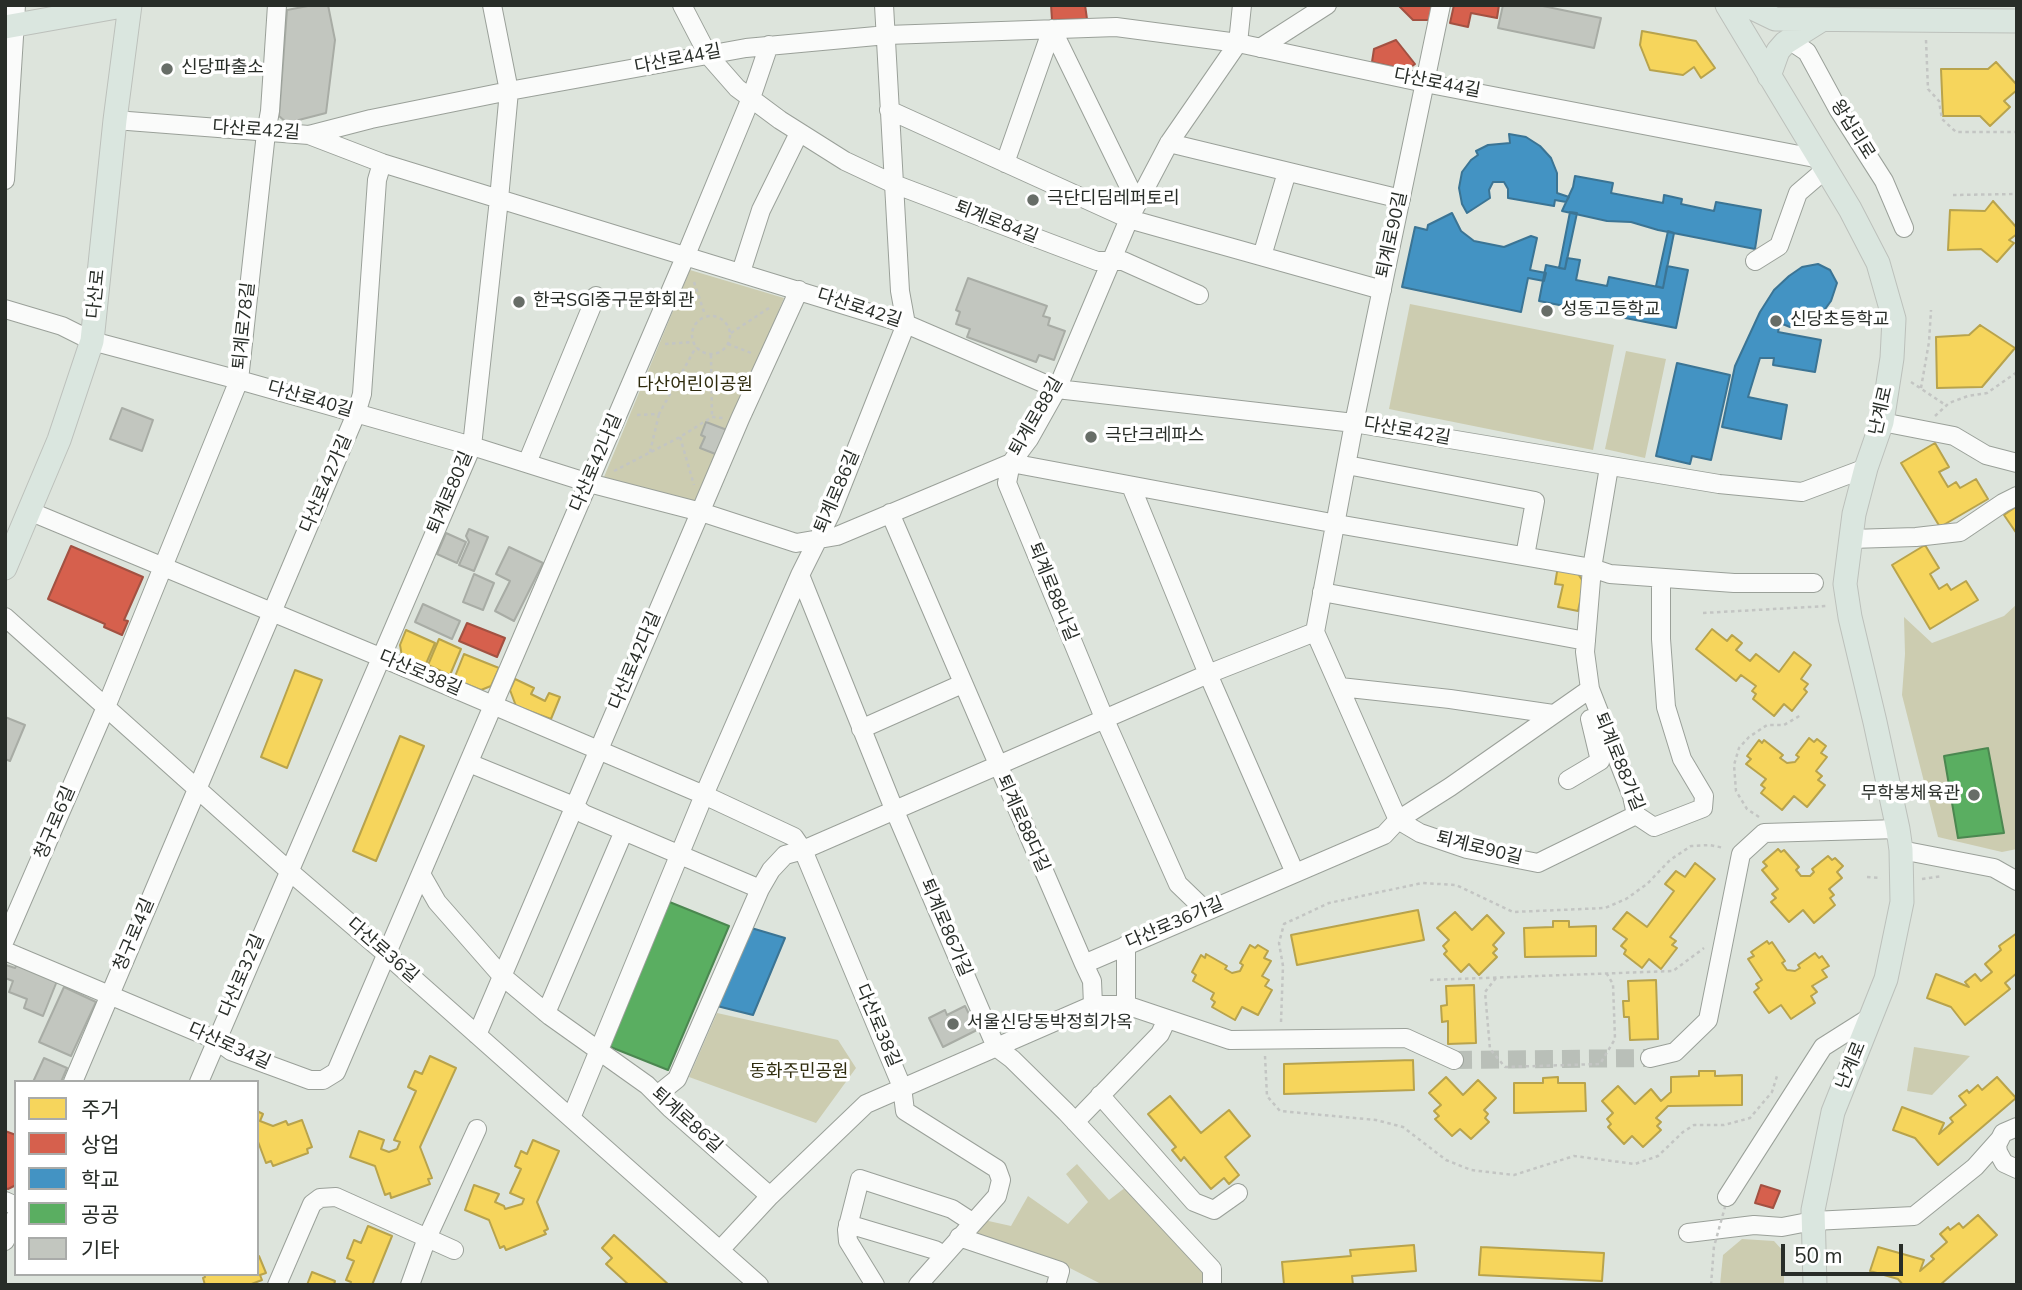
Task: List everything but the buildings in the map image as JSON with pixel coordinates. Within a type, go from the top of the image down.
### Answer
[{"type":"main road","points":[[12,19],[129,5]]},
{"type":"main road","name":"다산로","points":[[5,568],[59,440],[92,341],[129,5]]},
{"type":"main road","name":"난계로","points":[[1727,5],[1823,164],[1878,263],[1894,320],[1892,358],[1882,422],[1854,514],[1845,584],[1900,839],[1902,902],[1886,979],[1833,1112],[1813,1210],[1815,1285]]},
{"type":"main road","points":[[1746,5],[1775,19],[2017,21]]},
{"type":"main road","points":[[1769,76],[1778,51],[1789,40],[1820,21]]},
{"type":"street","name":"퇴계로78길","points":[[106,707],[239,380],[270,111],[277,5]]},
{"type":"street","name":"퇴계로80길","points":[[288,870],[472,446],[509,91],[492,5]]},
{"type":"street","name":"퇴계로84길","points":[[681,5],[708,55],[722,73],[799,133],[845,161],[894,184],[1097,261],[1123,261],[1199,295]]},
{"type":"street","points":[[884,5],[900,291],[906,324]]},
{"type":"street","name":"퇴계로88길","points":[[818,540],[837,536],[1011,463],[1029,439],[1057,390],[1133,211],[1169,143],[1238,43],[1242,5]]},
{"type":"street","points":[[1259,48],[1327,5]]},
{"type":"street","name":"퇴계로90길","points":[[1315,632],[1354,423],[1441,5]]},
{"type":"street","points":[[5,180],[12,19]]},
{"type":"street","name":"다산로44길","points":[[309,135],[371,119],[509,91],[769,45],[887,35],[1116,27],[1238,43],[1823,164]]},
{"type":"street","points":[[1005,163],[1052,29]]},
{"type":"street","points":[[1052,29],[1133,211]]},
{"type":"street","name":"왕십리로","points":[[1789,40],[1807,52],[1838,109],[1884,181],[1904,228]]},
{"type":"street","name":"다산로42나길","points":[[386,954],[648,346],[751,98],[769,45]]},
{"type":"street","points":[[889,110],[1005,163],[1133,211],[1262,256],[1382,290]]},
{"type":"street","name":"다산로42길","points":[[115,120],[309,135],[382,163],[906,324],[1057,390],[1354,423],[1719,484],[1802,492],[1866,468]]},
{"type":"street","points":[[741,272],[761,209],[799,133]]},
{"type":"street","points":[[1169,143],[1401,200]]},
{"type":"street","name":"다산로42가길","points":[[198,788],[356,414],[362,394],[377,180],[382,163]]},
{"type":"street","points":[[1755,261],[1779,246],[1798,193],[1823,164]]},
{"type":"street","points":[[1262,256],[1287,172]]},
{"type":"street","name":"다산로42다길","points":[[477,1035],[740,419],[799,290]]},
{"type":"street","points":[[527,463],[596,296]]},
{"type":"street","name":"다산로40길","points":[[5,310],[62,326],[92,341],[472,446],[589,483],[701,512],[796,543],[818,540]]},
{"type":"street","name":"퇴계로86길","points":[[571,1118],[704,795],[800,575],[831,513],[906,324]]},
{"type":"street","points":[[1882,422],[1954,436],[1986,455],[2017,463]]},
{"type":"street","points":[[1011,463],[1336,524],[1592,568],[1610,574],[1734,583],[1814,583]]},
{"type":"street","name":"퇴계로88나길","points":[[1011,463],[1007,483],[1105,720],[1178,884],[1205,911]]},
{"type":"street","points":[[1347,465],[1535,501],[1525,556]]},
{"type":"street","points":[[1592,568],[1609,467]]},
{"type":"street","points":[[1131,486],[1295,873]]},
{"type":"street","points":[[1851,539],[1959,533],[2017,496]]},
{"type":"street","name":"다산로38길","points":[[29,511],[704,795],[794,837],[803,849],[902,1087],[905,1111],[997,1169],[1000,1181],[997,1196],[972,1222]]},
{"type":"street","name":"퇴계로88다길","points":[[890,513],[1084,964]]},
{"type":"street","name":"퇴계로88가길","points":[[1568,780],[1600,761],[1585,692],[1592,568]]},
{"type":"street","name":"퇴계로86가길","points":[[800,575],[894,809],[996,1047]]},
{"type":"street","name":"퇴계로88가길","points":[[1585,692],[1632,796],[1636,815],[1654,827],[1703,808],[1704,796],[1682,759],[1665,707],[1661,578]]},
{"type":"street","points":[[1322,592],[1586,641]]},
{"type":"street","name":"다산로36길","points":[[5,617],[759,1285]]},
{"type":"street","points":[[657,1095],[677,1079],[760,888],[771,870],[785,855],[1209,674],[1315,632],[1398,820],[1450,787],[1585,692]]},
{"type":"street","points":[[861,729],[962,684]]},
{"type":"street","points":[[1340,687],[1553,714]]},
{"type":"street","name":"청구로6길","points":[[5,940],[106,707]]},
{"type":"street","points":[[470,763],[760,888]]},
{"type":"street","name":"청구로4길","points":[[74,1080],[198,788]]},
{"type":"street","name":"퇴계로90길","points":[[1398,820],[1420,833],[1467,849],[1538,863],[1636,815]]},
{"type":"street","name":"다산로36가길","points":[[1084,964],[1384,835],[1398,820]]},
{"type":"street","points":[[546,1013],[624,831]]},
{"type":"street","points":[[1650,1058],[1675,1052],[1708,1020],[1741,854],[1765,832],[1900,839],[1994,868],[2016,879]]},
{"type":"street","name":"다산로32길","points":[[200,1080],[288,870]]},
{"type":"street","points":[[421,874],[437,902],[501,975]]},
{"type":"street","points":[[1126,945],[1126,1005]]},
{"type":"street","name":"다산로34길","points":[[5,951],[216,1040],[231,1051],[310,1080],[323,1080],[336,1072],[386,954]]},
{"type":"street","points":[[1084,964],[1092,981],[1093,1005]]},
{"type":"street","name":"퇴계로86길","points":[[501,975],[546,1013],[657,1095],[770,1196]]},
{"type":"street","points":[[720,1250],[770,1196],[866,1104],[1093,1005],[1126,1005],[1230,1040],[1406,1038],[1454,1060]]},
{"type":"street","points":[[1726,1202],[1823,1047],[1872,1016]]},
{"type":"street","points":[[1075,1122],[1160,1034],[1167,1019]]},
{"type":"street","points":[[996,1047],[1012,1059],[1075,1122],[1212,1269],[1212,1285]]},
{"type":"street","points":[[1100,1095],[1194,1202],[1214,1210],[1238,1193]]},
{"type":"street","points":[[2013,1168],[2000,1158],[1997,1145],[2003,1133],[2016,1127]]},
{"type":"street","points":[[410,1285],[427,1238],[477,1129]]},
{"type":"street","points":[[1688,1233],[1754,1225],[1782,1227],[1813,1221],[1914,1216],[1975,1167],[2000,1139]]},
{"type":"street","points":[[1975,1167],[2013,1168]]},
{"type":"street","points":[[875,1285],[848,1232],[860,1179],[952,1209],[972,1222],[944,1255],[927,1281]]},
{"type":"street","points":[[277,1285],[312,1204],[320,1198],[336,1197],[454,1250]]},
{"type":"street","points":[[5,1241],[14,1221]]},
{"type":"street","points":[[848,1232],[935,1250],[944,1255]]},
{"type":"street","points":[[959,1237],[1058,1278]]},
{"type":"path","points":[[1926,40],[1928,89],[1940,101],[1942,119],[1956,132],[2017,132]]},
{"type":"path","points":[[1953,195],[2017,194]]},
{"type":"path","points":[[686,255],[705,316]]},
{"type":"path","points":[[731,334],[724,319],[705,316],[695,324],[691,336],[696,347],[711,355],[720,352],[728,344],[731,334],[774,306]]},
{"type":"path","points":[[1921,388],[1931,310]]},
{"type":"path","points":[[648,346],[693,342]]},
{"type":"path","points":[[728,344],[767,362]]},
{"type":"path","points":[[650,453],[659,414],[696,347]]},
{"type":"path","points":[[711,355],[712,417]]},
{"type":"path","points":[[1935,416],[1947,406],[1968,396],[1987,393],[2017,372]]},
{"type":"path","points":[[1911,382],[1947,406]]},
{"type":"path","points":[[618,415],[659,414]]},
{"type":"path","points":[[589,483],[680,437],[712,417],[740,419]]},
{"type":"path","points":[[680,437],[701,512]]},
{"type":"path","points":[[1703,613],[1827,606]]},
{"type":"path","points":[[1759,817],[1747,809],[1736,791],[1734,765],[1739,748],[1767,724],[1784,725],[1801,715]]},
{"type":"path","points":[[1280,1026],[1283,966],[1279,943],[1284,924],[1329,903],[1422,883],[1456,885],[1513,912],[1605,908],[1647,884],[1670,860],[1691,846],[1710,845],[1731,849]]},
{"type":"path","points":[[1430,980],[1673,971],[1709,943]]},
{"type":"path","points":[[1496,978],[1485,992],[1490,1049],[1505,1067],[1600,1064],[1615,1040],[1613,984],[1607,974]]},
{"type":"path","points":[[1264,1049],[1267,1096],[1280,1111],[1376,1119],[1403,1127],[1446,1160],[1471,1170],[1514,1175],[1574,1156],[1635,1164],[1658,1156],[1694,1125],[1724,1125],[1750,1118],[1772,1092],[1777,1076]]},
{"type":"path","points":[[1711,1285],[1715,1243],[1726,1202]]},
{"type":"green space","name":"다산어린이공원","points":[[690,270],[784,298],[699,503],[604,477]]},
{"type":"green space","points":[[1410,304],[1614,345],[1593,450],[1389,409]]},
{"type":"green space","points":[[1626,351],[1666,359],[1645,458],[1605,449]]},
{"type":"green space","points":[[2017,604],[2017,849],[2002,852],[1938,837],[1902,695],[1904,617],[1932,643],[2004,616]]},
{"type":"green space","name":"동화주민공원","points":[[717,1013],[838,1040],[856,1068],[816,1123],[689,1077]]},
{"type":"green space","points":[[1914,1047],[1970,1056],[1932,1095],[1907,1091]]},
{"type":"green space","points":[[1077,1164],[1109,1200],[1126,1187],[1204,1270],[1201,1285],[1103,1285],[1062,1264],[971,1233],[984,1220],[1011,1226],[1028,1196],[1068,1224],[1088,1202],[1066,1174]]},
{"type":"green space","points":[[1742,1239],[1774,1241],[1784,1252],[1784,1285],[1720,1285],[1723,1255]]},
{"type":"tunnel","points":[[1454,1060],[1650,1058]]},
{"type":"place","name":"신당파출소","points":[[167,69]]},
{"type":"place","name":"극단디딤레퍼토리","points":[[1033,200]]},
{"type":"place","name":"한국SGI중구문화회관","points":[[519,302]]},
{"type":"place","name":"성동고등학교","points":[[1547,311]]},
{"type":"place","name":"신당초등학교","points":[[1776,321]]},
{"type":"place","name":"극단크레파스","points":[[1091,437]]},
{"type":"place","name":"무학봉체육관","points":[[1974,795]]},
{"type":"place","name":"서울신당동박정희가옥","points":[[953,1024]]}]
